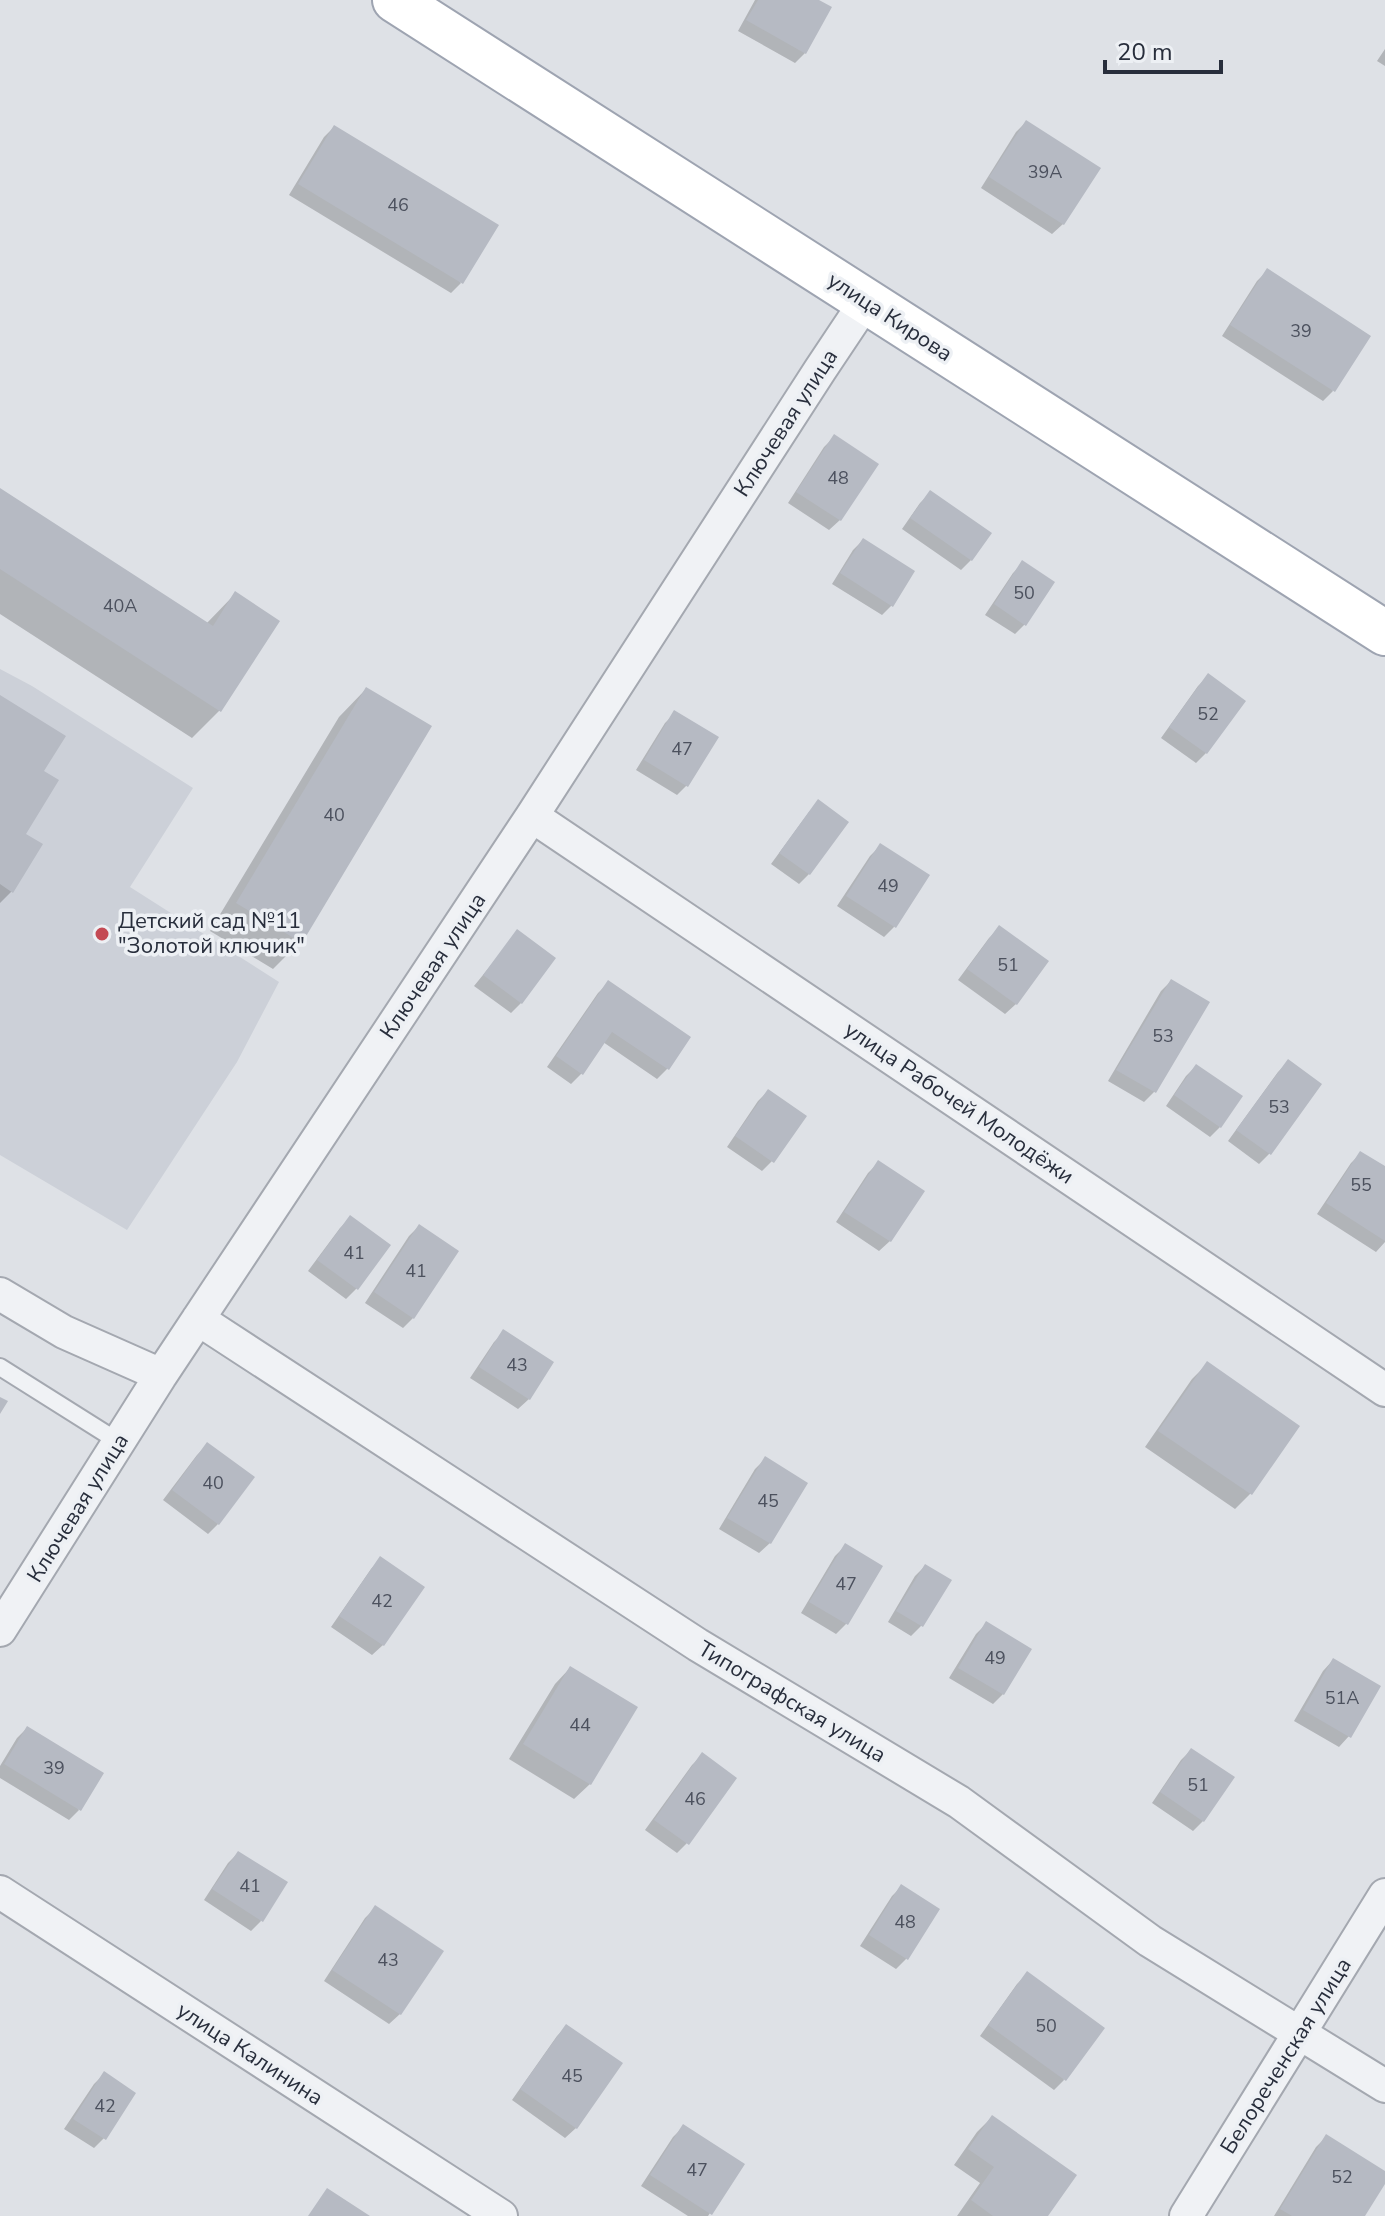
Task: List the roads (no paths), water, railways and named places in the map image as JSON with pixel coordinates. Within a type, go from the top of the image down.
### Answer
[{"type":"main road","name":"улица Кирова","points":[[395,0],[1385,633]]},
{"type":"street","name":"Ключевая улица","points":[[0,1630],[161,1375],[532,816],[866,301]]},
{"type":"street","name":"улица Рабочей Молодёжи","points":[[532,816],[1385,1390]]},
{"type":"street","points":[[0,1294],[64,1332],[161,1375]]},
{"type":"street","name":"Типографская улица","points":[[198,1319],[698,1645],[959,1802],[1150,1941],[1385,2086]]},
{"type":"street","name":"улица Калинина","points":[[0,1892],[501,2216]]},
{"type":"street","name":"Белореченская улица","points":[[1186,2216],[1385,1895]]},
{"type":"lane","points":[[0,1367],[119,1442]]},
{"type":"place","name":"Детский сад №11 \"Золотой ключик\"","points":[[102,934]]}]
